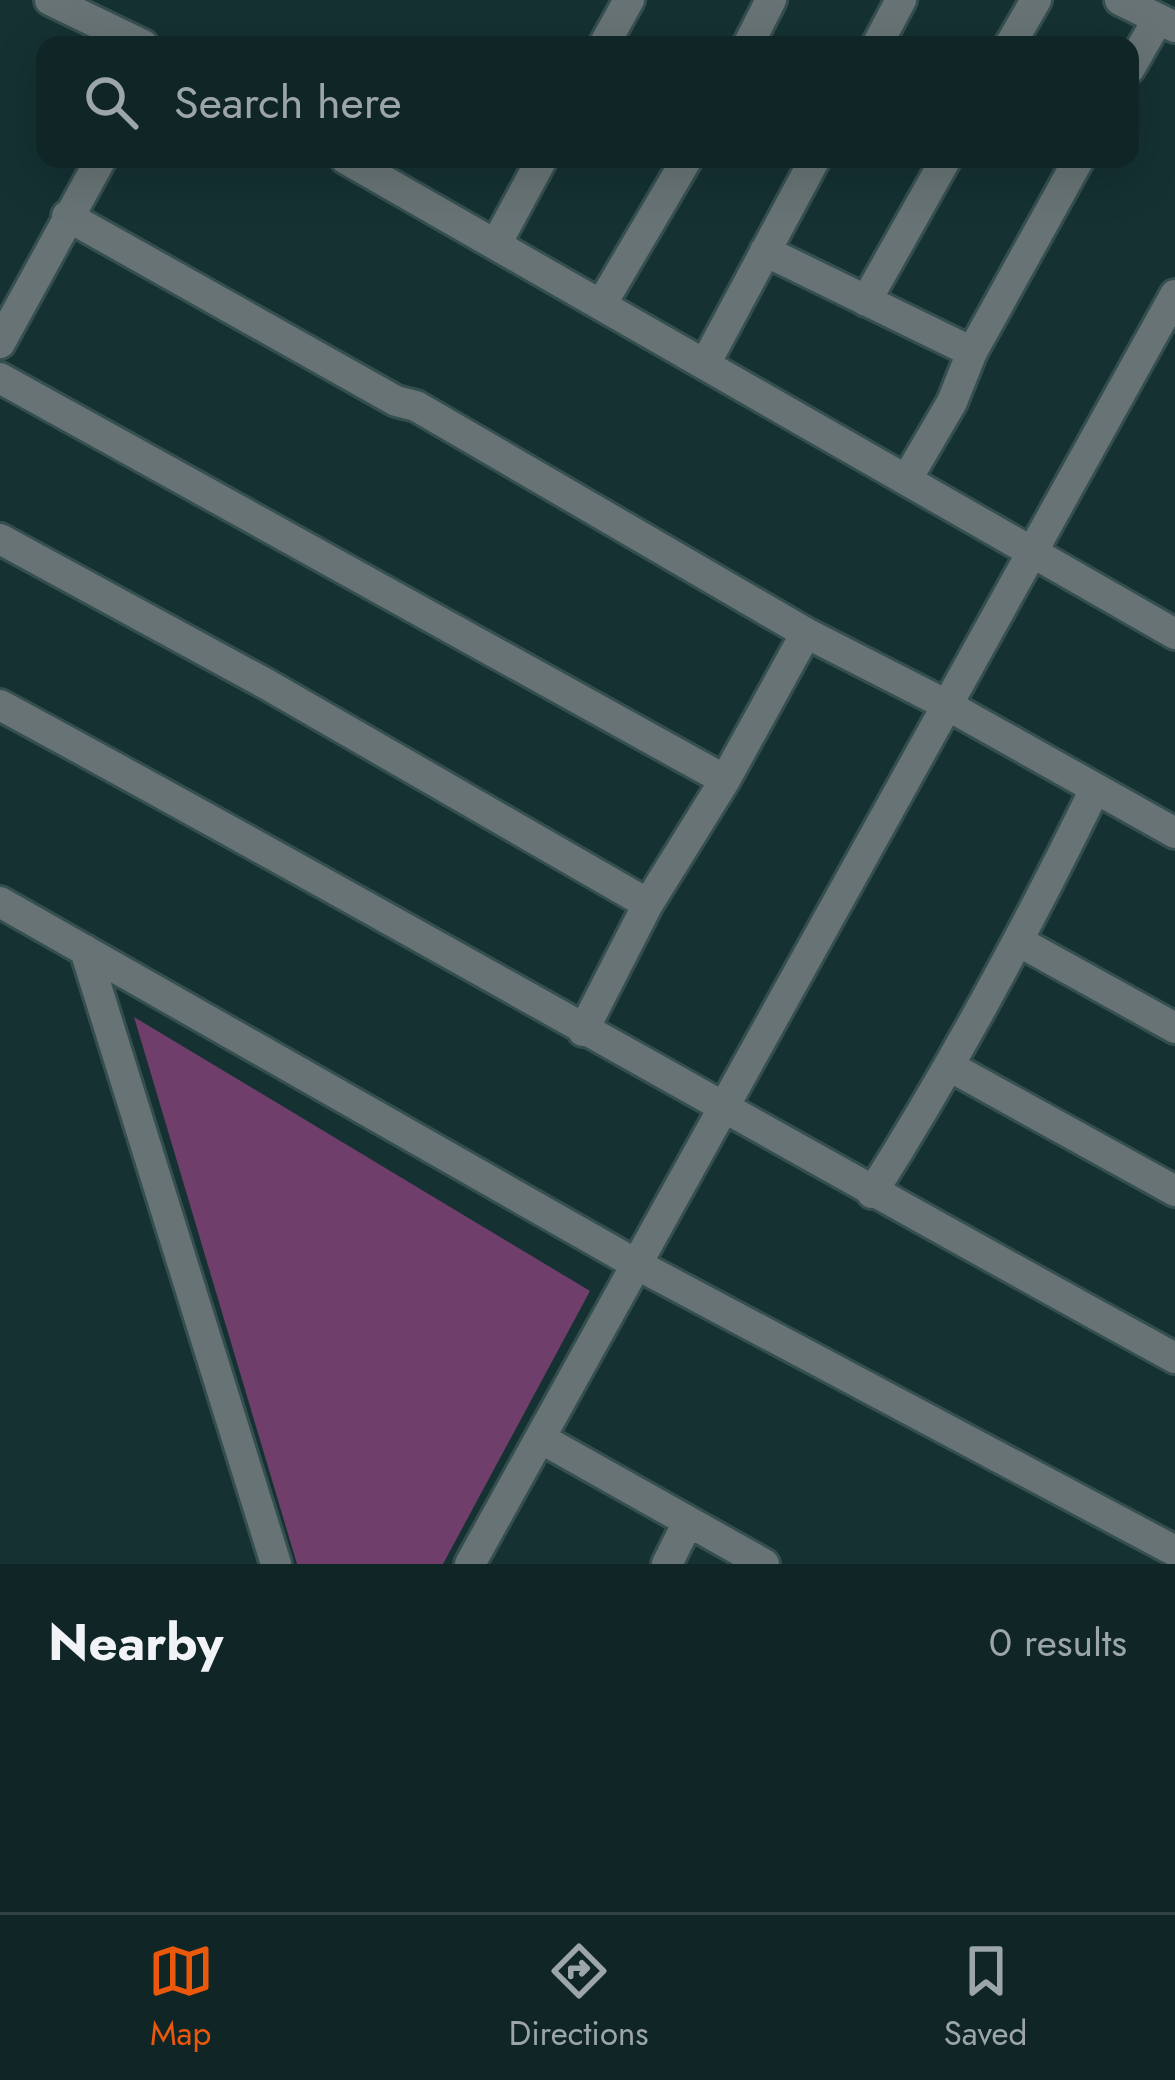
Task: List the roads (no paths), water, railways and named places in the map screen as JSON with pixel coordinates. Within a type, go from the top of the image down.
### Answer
[{"type":"street","points":[[50,0],[124,36]]},
{"type":"street","points":[[609,36],[629,0]]},
{"type":"street","points":[[753,36],[771,0]]},
{"type":"street","points":[[882,36],[901,0]]},
{"type":"street","points":[[1015,36],[1036,0]]},
{"type":"street","points":[[1120,0],[1166,23],[1139,57]]},
{"type":"street","points":[[0,343],[96,168]]},
{"type":"street","points":[[362,168],[1173,627]]},
{"type":"street","points":[[496,244],[537,168]]},
{"type":"street","points":[[601,304],[682,168]]},
{"type":"street","points":[[705,364],[810,168]]},
{"type":"street","points":[[866,301],[941,168]]},
{"type":"street","points":[[907,479],[1074,168]]},
{"type":"street","points":[[67,217],[396,401],[416,406],[806,633],[947,705],[1175,833]]},
{"type":"street","points":[[765,251],[972,352]]},
{"type":"street","points":[[470,1564],[1175,295]]},
{"type":"street","points":[[0,378],[725,781]]},
{"type":"street","points":[[0,539],[268,685],[648,904]]},
{"type":"street","points":[[583,1031],[648,904],[725,781],[806,633]]},
{"type":"street","points":[[0,705],[291,862],[583,1031],[1175,1358]]},
{"type":"street","points":[[872,1193],[951,1067],[1020,942],[1095,789]]},
{"type":"street","points":[[0,902],[636,1264],[1175,1551]]},
{"type":"street","points":[[1020,942],[1175,1028]]},
{"type":"street","points":[[85,950],[276,1564]]},
{"type":"street","points":[[951,1067],[1175,1191]]},
{"type":"street","points":[[540,1438],[764,1564]]},
{"type":"street","points":[[668,1564],[688,1522]]}]
